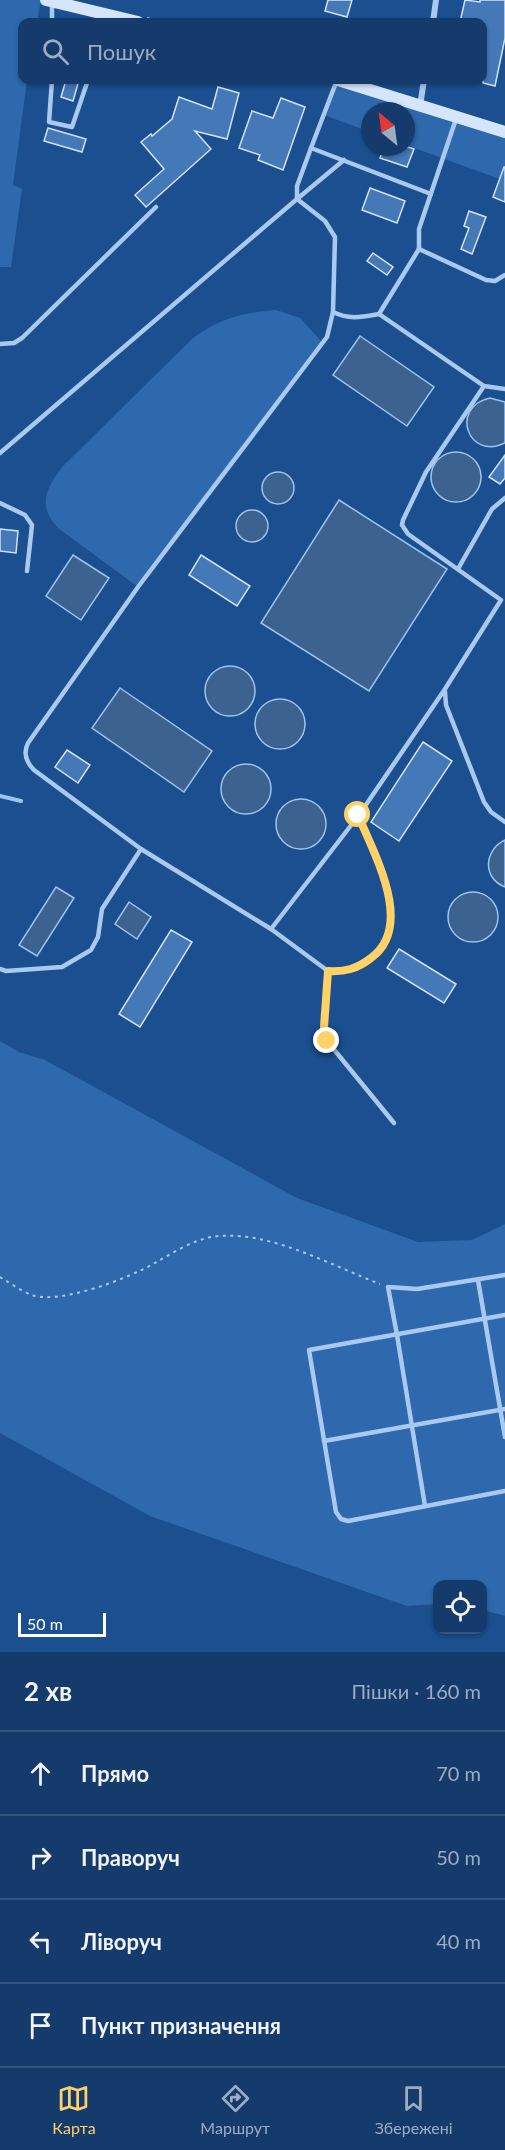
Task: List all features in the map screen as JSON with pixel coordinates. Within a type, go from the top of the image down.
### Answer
[{"type":"street","points":[[434,18],[436,0]]},
{"type":"street","points":[[49,1],[116,18]]},
{"type":"street","points":[[351,84],[505,132]]},
{"type":"street","points":[[420,106],[423,84]]},
{"type":"lane","points":[[49,1],[51,18]]},
{"type":"lane","points":[[52,84],[49,122],[72,127],[87,84]]},
{"type":"lane","points":[[297,199],[297,186],[336,84]]},
{"type":"lane","points":[[379,314],[419,249],[418,229],[456,116]]},
{"type":"lane","points":[[311,148],[431,194]]},
{"type":"lane","points":[[0,453],[344,160]]},
{"type":"lane","points":[[297,199],[325,221],[335,237],[333,312],[329,333],[138,587],[26,748],[26,757],[34,770],[141,849],[271,929],[328,971],[346,971],[369,960],[383,947],[391,926],[392,913],[388,896],[358,815]]},
{"type":"lane","points":[[0,344],[10,345],[18,341],[156,207]]},
{"type":"lane","points":[[419,249],[486,280],[495,281],[505,275]]},
{"type":"lane","points":[[333,312],[351,318],[379,314],[484,386],[505,388]]},
{"type":"lane","points":[[271,929],[358,815],[503,602],[408,534],[402,522],[426,472],[484,386]]},
{"type":"lane","points":[[458,569],[492,509],[505,498]]},
{"type":"lane","points":[[0,503],[25,515],[31,522],[33,532],[27,571]]},
{"type":"lane","points":[[445,689],[446,705],[484,802],[491,812],[505,822]]},
{"type":"lane","points":[[0,969],[6,971],[62,968],[92,950],[98,937],[102,909],[141,849]]},
{"type":"lane","points":[[328,971],[324,1027],[327,1041],[394,1123]]},
{"type":"lane","points":[[425,1506],[388,1287],[417,1289],[505,1275]]},
{"type":"lane","points":[[478,1280],[503,1410],[505,1437]]},
{"type":"lane","points":[[505,1315],[309,1350],[336,1512],[340,1519],[348,1521],[505,1491]]},
{"type":"lane","points":[[324,1441],[503,1410]]},
{"type":"path","points":[[0,1277],[33,1296],[61,1296],[122,1278],[210,1237],[232,1236],[260,1239],[293,1249],[388,1287]]},
{"type":"shaded area","points":[[0,0],[41,0],[38,18],[18,18],[18,84],[26,84],[13,185],[22,189],[11,267],[0,267]]},
{"type":"shaded area","points":[[336,84],[350,84],[407,102],[361,102],[361,129],[324,115]]},
{"type":"shaded area","points":[[415,105],[505,133],[505,181],[415,148]]},
{"type":"shaded area","points":[[276,310],[300,318],[323,343],[138,587],[58,528],[48,512],[46,497],[48,490],[62,467],[193,338],[222,321]]},
{"type":"shaded area","points":[[360,336],[434,387],[407,426],[333,375]]},
{"type":"shaded area","points":[[490,398],[505,402],[505,443],[492,447],[481,445],[473,439],[468,431],[467,421],[470,411],[477,403]]},
{"type":"shaded area","points":[[456,452],[465,454],[476,463],[481,477],[479,486],[470,497],[456,502],[447,500],[436,491],[431,477],[433,468],[442,457]]},
{"type":"shaded area","points":[[278,472],[289,477],[294,488],[289,499],[278,504],[267,499],[262,488],[267,477]]},
{"type":"shaded area","points":[[339,500],[447,569],[369,691],[261,623]]},
{"type":"shaded area","points":[[252,510],[263,515],[268,526],[263,537],[252,542],[241,537],[236,526],[241,515]]},
{"type":"shaded area","points":[[73,555],[109,578],[81,620],[46,596]]},
{"type":"shaded area","points":[[230,666],[239,668],[250,677],[255,691],[253,700],[244,711],[230,716],[221,714],[210,705],[205,691],[207,682],[216,671]]},
{"type":"shaded area","points":[[120,688],[212,751],[184,792],[92,728]]},
{"type":"shaded area","points":[[280,699],[289,701],[300,710],[305,724],[303,733],[294,744],[280,749],[271,747],[260,738],[255,724],[257,715],[266,704]]},
{"type":"shaded area","points":[[246,764],[255,766],[266,775],[271,789],[269,798],[260,809],[246,814],[237,812],[226,803],[221,789],[223,780],[232,769]]},
{"type":"shaded area","points":[[301,799],[310,801],[321,810],[326,824],[324,833],[315,844],[301,849],[292,847],[281,838],[276,824],[278,815],[287,804]]},
{"type":"shaded area","points":[[505,840],[505,887],[492,877],[488,864],[493,850]]},
{"type":"shaded area","points":[[56,887],[74,898],[37,956],[19,945]]},
{"type":"shaded area","points":[[473,892],[487,896],[494,903],[498,917],[494,931],[487,938],[473,942],[459,938],[452,931],[448,917],[452,903],[459,896]]},
{"type":"shaded area","points":[[129,902],[151,917],[137,939],[115,924]]},
{"type":"shaded area","points":[[0,1041],[19,1052],[45,1060],[297,1198],[418,1242],[472,1240],[505,1224],[505,1616],[487,1611],[487,1580],[433,1580],[433,1604],[407,1606],[150,1516],[0,1433]]},
{"type":"building","points":[[328,0],[352,0],[347,17],[325,11]]},
{"type":"building","points":[[465,0],[480,2],[480,0],[505,0],[505,38],[495,86],[487,84],[487,18],[461,18]]},
{"type":"building","points":[[65,84],[78,84],[73,101],[61,97]]},
{"type":"building","points":[[218,87],[239,93],[227,139],[195,131],[211,149],[146,207],[135,195],[164,169],[141,142],[172,119],[179,97],[212,109]]},
{"type":"building","points":[[281,98],[305,107],[283,170],[258,160],[260,155],[239,148],[252,111],[273,118]]},
{"type":"building","points":[[48,128],[86,139],[82,152],[44,141]]},
{"type":"building","points":[[381,156],[411,156],[407,167],[380,158]]},
{"type":"building","points":[[505,167],[505,202],[493,197]]},
{"type":"building","points":[[370,188],[405,201],[397,223],[362,210]]},
{"type":"building","points":[[469,211],[486,217],[472,254],[461,249],[469,228],[464,226]]},
{"type":"building","points":[[373,253],[393,267],[387,275],[367,261]]},
{"type":"building","points":[[505,455],[505,478],[500,484],[489,477]]},
{"type":"building","points":[[0,529],[18,531],[16,553],[0,551]]},
{"type":"building","points":[[201,555],[250,586],[237,606],[189,575]]},
{"type":"building","points":[[423,742],[452,761],[399,841],[371,822]]},
{"type":"building","points":[[67,750],[90,765],[78,783],[55,767]]},
{"type":"building","points":[[171,930],[192,942],[140,1027],[119,1014]]},
{"type":"building","points":[[399,949],[456,984],[444,1003],[387,968]]},
{"type":"waterway","points":[[0,796],[21,801]]},
{"type":"route","points":[[327,1041],[324,1027],[328,971],[346,971],[369,960],[383,947],[391,926],[392,913],[388,896],[358,815]]}]
